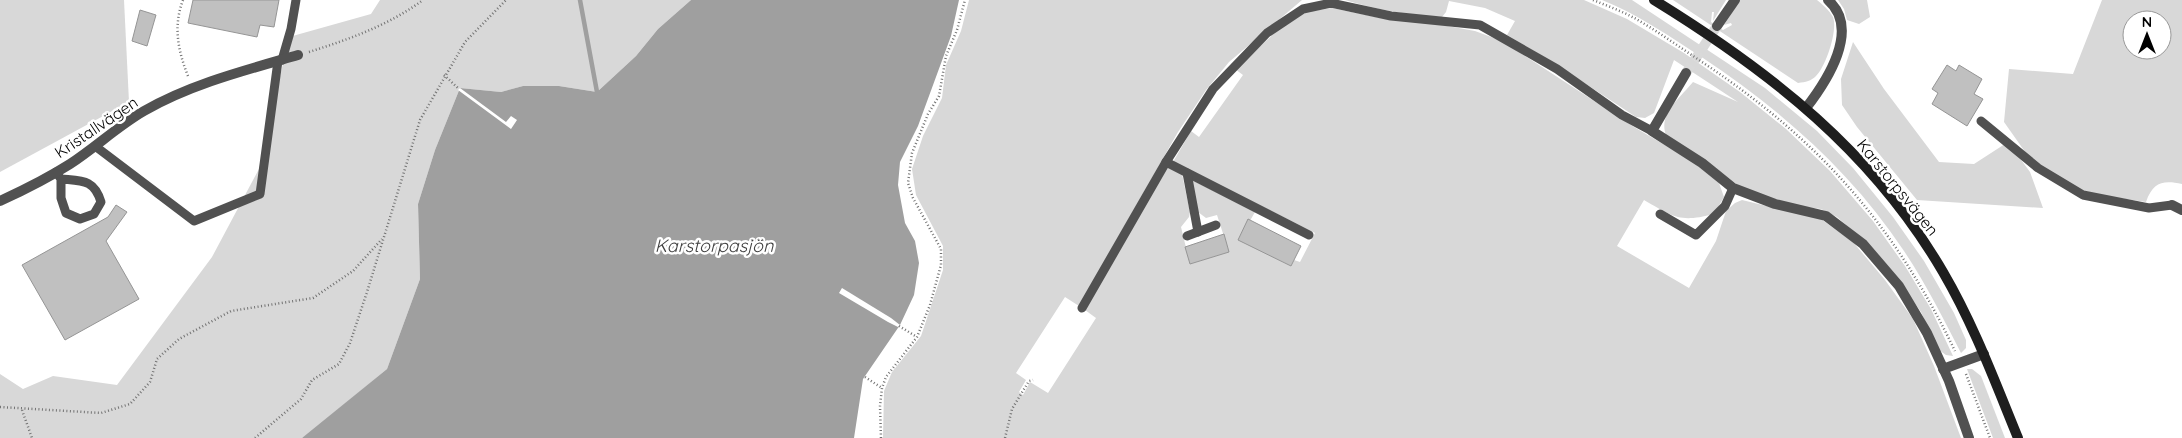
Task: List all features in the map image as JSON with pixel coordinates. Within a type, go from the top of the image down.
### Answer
[{"type":"main road","name":"Karstorpsvägen","points":[[1654,0],[1752,66],[1806,108],[1869,170],[1899,207],[1944,274],[1984,354],[2018,438]]},
{"type":"street","points":[[1717,26],[1735,0]]},
{"type":"street","points":[[1806,108],[1834,62],[1842,36],[1840,18],[1828,0]]},
{"type":"street","name":"Kristallvägen","points":[[0,201],[59,176],[95,146],[145,110],[193,89],[298,55]]},
{"type":"street","points":[[1686,73],[1652,131],[1702,163],[1733,188],[1775,204],[1826,216],[1863,244],[1899,286],[1928,333],[1969,438]]},
{"type":"street","points":[[2172,205],[2182,210]]},
{"type":"street","points":[[1943,369],[1984,354]]},
{"type":"lane","points":[[95,146],[194,221],[260,194],[280,61],[291,29],[296,0]]},
{"type":"lane","points":[[1082,308],[1166,162],[1213,88],[1267,33],[1303,9],[1331,2],[1391,16],[1480,25],[1557,68],[1622,115],[1652,131]]},
{"type":"lane","points":[[1981,121],[2038,168],[2083,194],[2149,208],[2172,205]]},
{"type":"lane","points":[[1166,162],[1310,235]]},
{"type":"lane","points":[[1187,173],[1198,232]]},
{"type":"lane","points":[[59,176],[84,181],[98,190],[101,202],[94,214],[80,219],[66,213],[61,198],[59,176]]},
{"type":"lane","points":[[1660,214],[1696,235],[1725,206],[1733,188]]},
{"type":"lane","points":[[1187,236],[1216,225]]},
{"type":"path","points":[[183,0],[178,18],[180,54],[193,89]]},
{"type":"path","points":[[298,55],[375,29],[408,11],[423,0]]},
{"type":"path","points":[[255,438],[301,399],[312,380],[339,364],[350,343],[420,120],[444,75],[465,42],[506,0]]},
{"type":"path","points":[[880,438],[882,388],[886,377],[917,337],[937,282],[941,265],[942,249],[912,198],[908,183],[909,168],[912,152],[928,114],[939,96],[946,56],[957,30],[965,0]]},
{"type":"path","points":[[1594,0],[1637,20],[1729,80],[1786,124],[1832,168],[1868,208],[1902,254],[1932,303],[1961,362],[1990,438]]},
{"type":"path","points":[[444,75],[459,89]]},
{"type":"path","points":[[0,407],[22,410],[100,413],[130,404],[150,382],[157,359],[179,340],[231,311],[313,298],[353,271],[383,238]]},
{"type":"path","points":[[899,326],[917,337]]},
{"type":"path","points":[[864,377],[882,388]]},
{"type":"path","points":[[1006,438],[1012,409],[1029,382],[1034,380]]},
{"type":"path","points":[[22,410],[32,438]]},
{"type":"shaded area","points":[[0,0],[124,0],[129,102],[0,172]]},
{"type":"shaded area","points":[[380,0],[691,0],[658,29],[636,56],[597,92],[559,86],[523,86],[501,92],[460,88],[435,150],[418,204],[420,279],[387,369],[307,435],[302,438],[0,438],[0,374],[23,389],[53,376],[117,385],[212,257],[259,169],[289,37],[371,14]]},
{"type":"shaded area","points":[[969,0],[1302,0],[1229,62],[1206,90],[1178,132],[1079,306],[1065,297],[1016,373],[1026,380],[1019,392],[1023,395],[1030,382],[1048,393],[1096,318],[1085,310],[1166,165],[1182,174],[1190,212],[1189,217],[1181,227],[1190,264],[1229,252],[1217,215],[1206,218],[1198,212],[1192,180],[1255,212],[1239,240],[1291,266],[1294,260],[1300,262],[1315,233],[1173,162],[1191,131],[1199,137],[1243,75],[1235,69],[1278,30],[1306,12],[1332,8],[1380,18],[1475,31],[1502,41],[1634,127],[1692,161],[1719,183],[1724,197],[1714,214],[1693,218],[1677,217],[1644,200],[1617,246],[1689,288],[1716,241],[1726,211],[1735,203],[1742,200],[1821,219],[1853,242],[1885,280],[1913,319],[1934,366],[1961,438],[883,438],[884,391],[892,372],[921,336],[943,270],[943,246],[916,195],[912,169],[923,136],[942,98],[946,65],[961,31]]},
{"type":"shaded area","points":[[1345,0],[1584,0],[1627,19],[1684,53],[1740,92],[1786,129],[1830,171],[1873,221],[1905,266],[1931,309],[1953,356],[1946,355],[1939,350],[1921,312],[1898,279],[1869,245],[1837,217],[1821,209],[1792,205],[1743,189],[1709,163],[1666,135],[1664,127],[1668,113],[1693,82],[1738,102],[1674,60],[1654,113],[1645,118],[1636,117],[1554,63],[1507,35],[1515,21],[1485,8],[1449,1],[1446,12],[1442,17],[1393,12]]},
{"type":"shaded area","points":[[1602,0],[1632,0],[1765,88],[1817,131],[1853,168],[1893,217],[1924,261],[1954,313],[1966,340],[1966,348],[1961,353],[1920,276],[1884,222],[1862,195],[1813,144],[1760,99],[1703,58],[1641,19]]},
{"type":"shaded area","points":[[1673,0],[1726,0],[1713,21],[1714,12],[1712,12],[1711,22],[1723,30],[1732,25],[1731,23],[1724,25],[1740,0],[1817,0],[1833,17],[1834,30],[1830,48],[1824,64],[1816,76],[1808,81],[1798,83]]},
{"type":"shaded area","points":[[1838,0],[1867,0],[1870,17],[1859,24],[1847,20],[1844,9]]},
{"type":"shaded area","points":[[2102,0],[2182,0],[2182,184],[2169,182],[2155,186],[2146,202],[2071,191],[2028,156],[2004,122],[2009,69],[2073,74]]},
{"type":"shaded area","points":[[1853,42],[1884,89],[1939,162],[1974,164],[2008,142],[2030,172],[2043,208],[1917,200],[1857,127],[1842,105],[1841,79]]},
{"type":"shaded area","points":[[1967,369],[1972,369],[1981,376],[2005,438],[1993,438]]},
{"type":"water","name":"Karstorpasjön","points":[[691,0],[959,0],[951,36],[918,126],[900,162],[898,185],[905,223],[915,241],[919,263],[914,295],[900,325],[863,379],[854,438],[302,438],[387,369],[420,279],[418,204],[435,150],[460,88],[501,92],[523,86],[559,86],[597,92],[636,56],[658,29]]},
{"type":"pier","points":[[460,88],[506,122],[511,116],[517,120],[511,129],[458,90]]},
{"type":"pier","points":[[842,288],[900,325],[898,327],[888,322],[839,293]]},
{"type":"building","points":[[193,0],[279,0],[274,27],[260,25],[257,37],[188,23]]},
{"type":"building","points":[[140,10],[156,15],[147,46],[132,41]]},
{"type":"building","points":[[1947,65],[1956,71],[1959,65],[1982,79],[1974,94],[1983,99],[1967,126],[1932,104],[1938,93],[1932,89]]},
{"type":"building","points":[[116,205],[127,212],[106,241],[139,299],[65,340],[22,265],[108,217]]},
{"type":"building","points":[[1248,219],[1301,246],[1291,266],[1238,240]]},
{"type":"building","points":[[1224,234],[1229,252],[1190,264],[1185,247]]},
{"type":"waterway","points":[[580,0],[597,92]]},
{"type":"tunnel","points":[[1686,73],[1717,26]]}]
